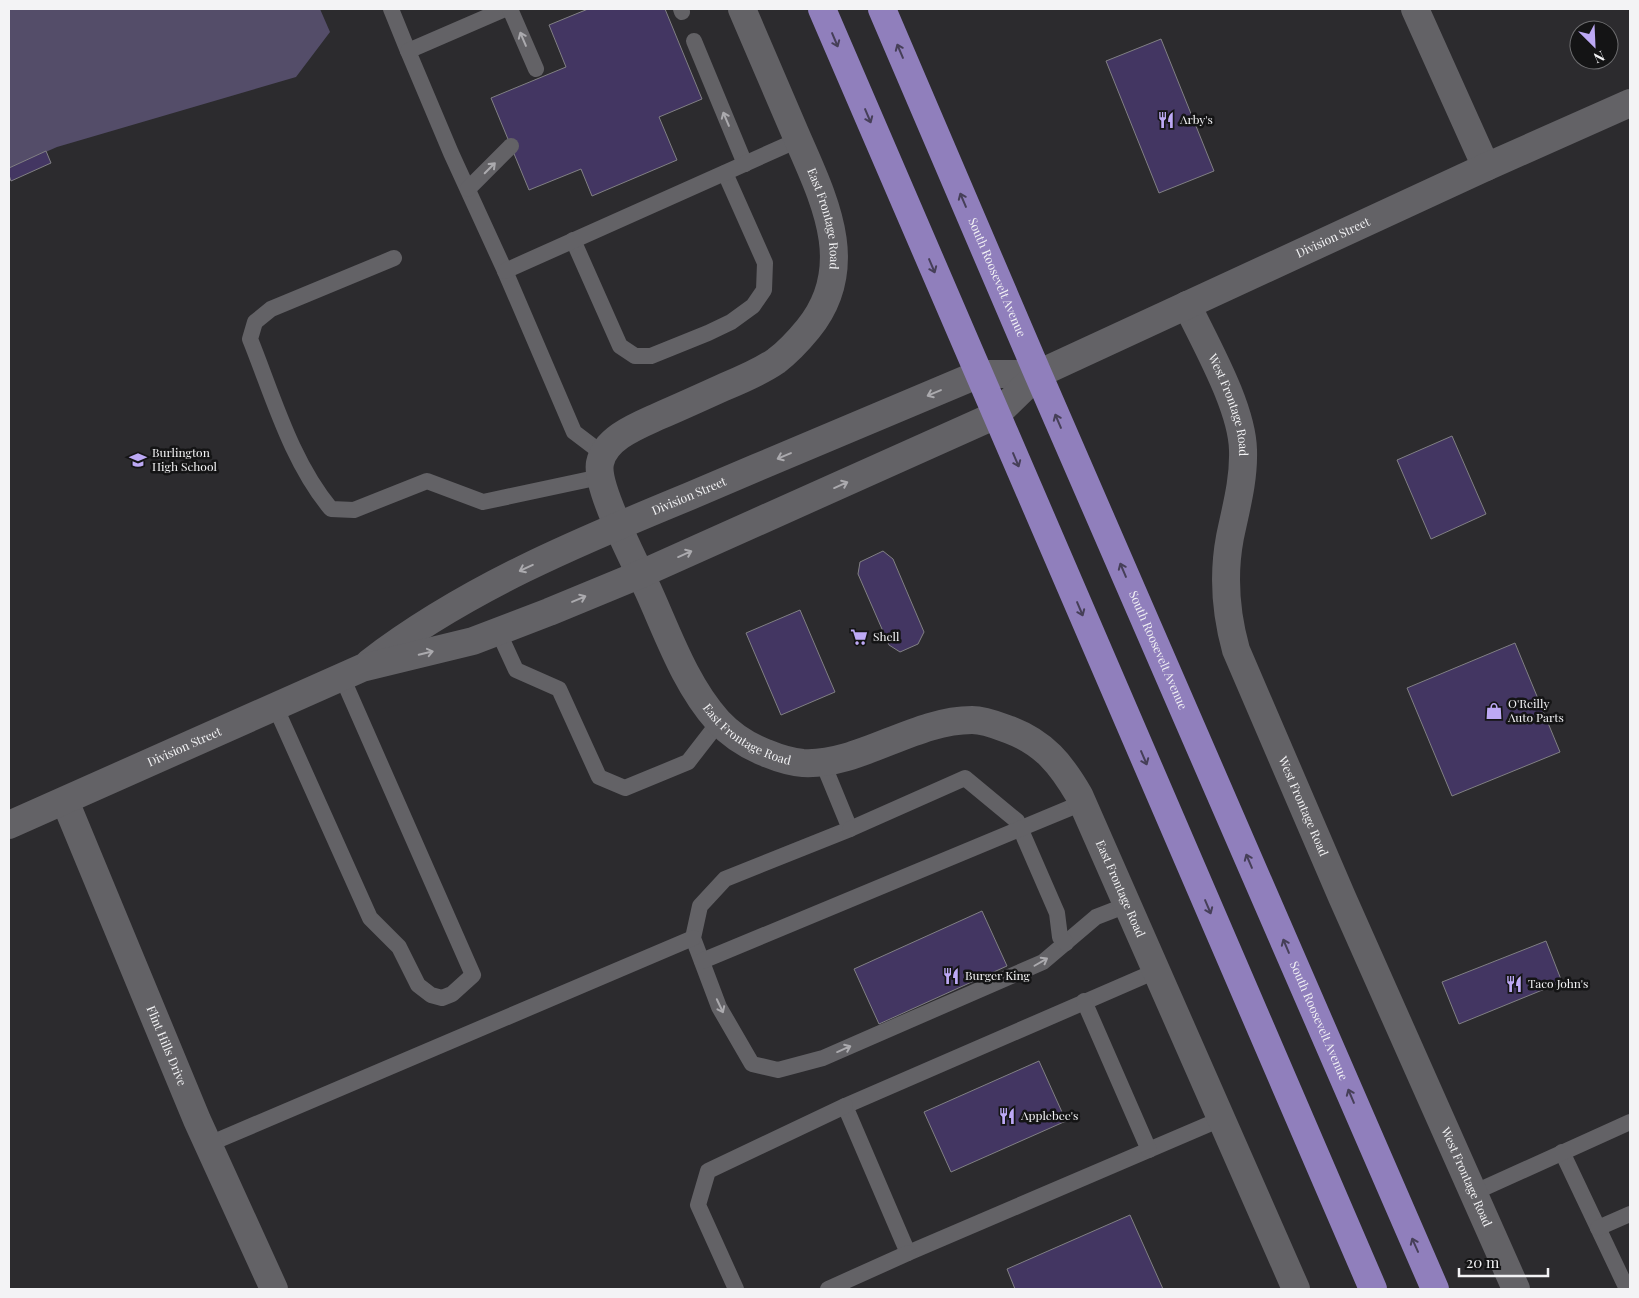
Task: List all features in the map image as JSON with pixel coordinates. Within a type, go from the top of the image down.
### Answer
[{"type":"highway","points":[[822,9],[1373,1289]]},
{"type":"highway","name":"South Roosevelt Avenue","points":[[882,9],[1038,374],[1435,1289]]},
{"type":"street","name":"East Frontage Road","points":[[742,9],[828,215],[834,243],[834,272],[830,291],[818,317],[799,340],[777,360],[748,377],[646,422],[615,440],[605,450],[602,466],[602,487],[618,526],[691,684],[719,722],[740,740],[780,759],[804,763],[826,761],[852,755],[928,726],[955,721],[976,720],[1002,727],[1027,737],[1047,752],[1065,771],[1082,803],[1296,1289]]},
{"type":"street","points":[[1415,9],[1486,167]]},
{"type":"street","name":"Division Street","points":[[9,825],[352,673],[459,645],[640,574],[996,415],[1038,374],[1486,167],[1630,103]]},
{"type":"street","name":"West Frontage Road","points":[[1187,305],[1222,378],[1240,426],[1243,464],[1241,486],[1230,540],[1226,578],[1231,631],[1236,650],[1338,888],[1516,1289]]},
{"type":"street","name":"Division Street","points":[[352,673],[403,636],[454,605],[497,582],[618,526],[979,374],[1038,374]]},
{"type":"street","name":"Flint Hills Drive","points":[[65,801],[209,1144],[274,1289]]},
{"type":"lane","points":[[391,9],[574,432],[602,466],[483,502],[427,481],[354,510],[331,509],[319,495],[292,445],[250,339],[255,322],[271,309],[394,258]]},
{"type":"lane","points":[[408,51],[504,9]]},
{"type":"lane","points":[[510,9],[536,69]]},
{"type":"lane","points":[[694,41],[745,164]]},
{"type":"lane","points":[[505,271],[798,140]]},
{"type":"lane","points":[[468,189],[511,146]]},
{"type":"lane","points":[[573,240],[620,346],[635,356],[651,356],[708,333],[731,322],[753,306],[764,290],[765,263],[725,173]]},
{"type":"lane","points":[[498,631],[516,670],[559,689],[599,777],[625,788],[688,762],[719,722]]},
{"type":"lane","points":[[276,706],[370,918],[399,947],[418,985],[431,995],[442,998],[452,994],[473,975],[352,673]]},
{"type":"lane","points":[[826,761],[828,773],[850,829]]},
{"type":"lane","points":[[1066,943],[1060,937],[1057,913],[1017,821],[965,778],[850,829],[725,879],[700,906],[693,938],[720,1007],[752,1064],[778,1070],[823,1058],[1043,962],[1066,943],[1096,917],[1127,905]]},
{"type":"lane","points":[[702,961],[1021,830],[1082,803]]},
{"type":"lane","points":[[209,1144],[693,938]]},
{"type":"lane","points":[[736,1289],[698,1205],[708,1171],[845,1106],[1156,971]]},
{"type":"lane","points":[[1084,1001],[1149,1150]]},
{"type":"lane","points":[[845,1106],[908,1253]]},
{"type":"lane","points":[[828,1289],[1221,1119]]},
{"type":"lane","points":[[1473,1192],[1630,1122]]},
{"type":"lane","points":[[1562,1152],[1627,1289]]},
{"type":"lane","points":[[1598,1228],[1630,1214]]},
{"type":"shaded area","points":[[9,9],[320,9],[330,32],[296,77],[57,147],[9,168]]},
{"type":"building","points":[[588,9],[665,9],[702,99],[659,117],[677,160],[592,196],[581,169],[529,190],[491,98],[566,67],[549,25]]},
{"type":"building","points":[[1161,39],[1214,171],[1159,193],[1106,61]]},
{"type":"building","points":[[46,151],[51,163],[11,181],[9,168]]},
{"type":"building","points":[[1452,436],[1486,514],[1431,539],[1397,460]]},
{"type":"building","points":[[883,551],[893,559],[924,632],[918,644],[900,652],[889,645],[858,574],[860,562]]},
{"type":"building","points":[[800,610],[835,692],[781,715],[746,633]]},
{"type":"building","points":[[1515,643],[1560,752],[1452,796],[1407,688]]},
{"type":"building","points":[[982,911],[1007,966],[879,1024],[854,969]]},
{"type":"building","points":[[1546,941],[1562,982],[1459,1024],[1442,982]]},
{"type":"building","points":[[1039,1061],[1066,1121],[951,1172],[924,1112]]},
{"type":"building","points":[[1130,1215],[1163,1289],[1015,1289],[1007,1269]]},
{"type":"place","name":"Arby's","points":[[1166,120]]},
{"type":"place","name":"Burlington High School","points":[[138,460]]},
{"type":"place","name":"Shell","points":[[859,637]]},
{"type":"place","name":"O'Reilly Auto Parts","points":[[1494,711]]},
{"type":"place","name":"Burger King","points":[[951,976]]},
{"type":"place","name":"Taco John's","points":[[1514,984]]},
{"type":"place","name":"Applebee's","points":[[1007,1116]]}]
